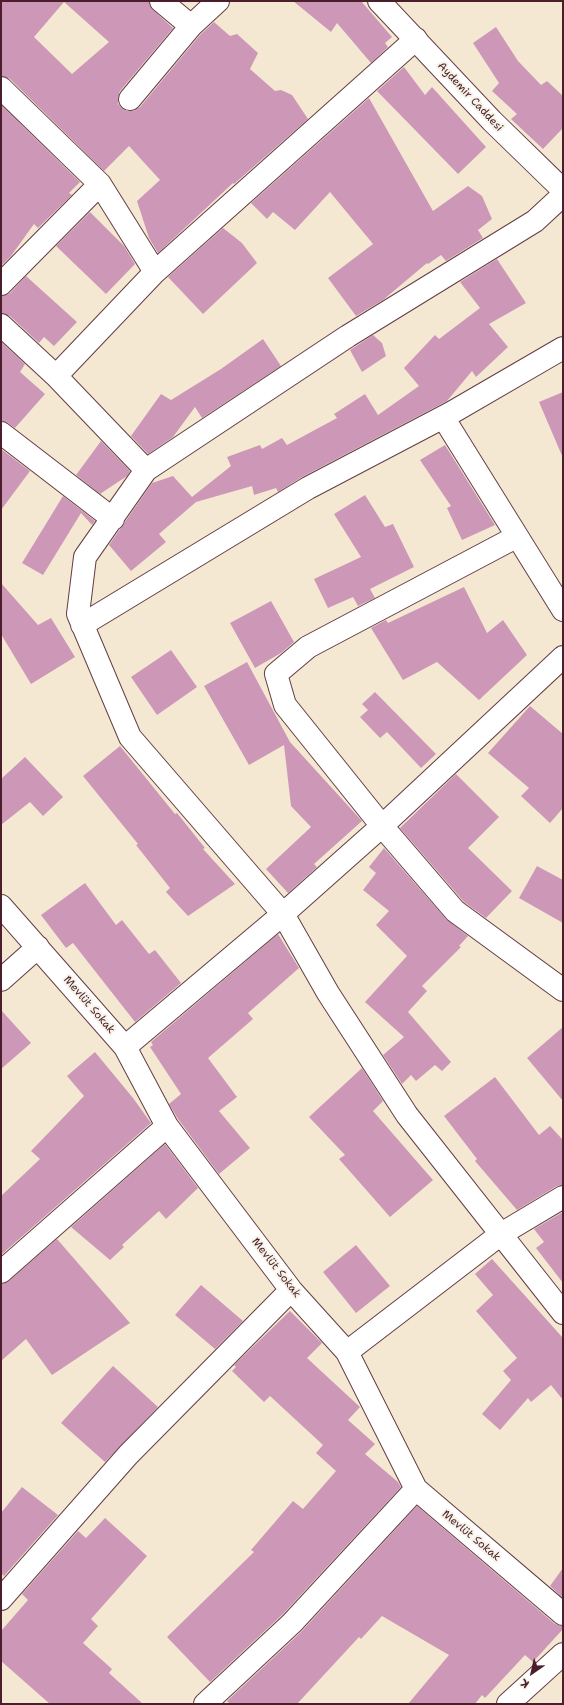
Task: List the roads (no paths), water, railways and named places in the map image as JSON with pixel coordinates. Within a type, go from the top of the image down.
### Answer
[{"type":"street","points":[[161,1],[191,26]]},
{"type":"street","points":[[130,99],[191,26],[218,1]]},
{"type":"street","name":"Aydemir Caddesi","points":[[379,1],[492,121],[563,190]]},
{"type":"street","points":[[56,376],[155,272],[416,39]]},
{"type":"street","points":[[1,88],[100,184],[155,272]]},
{"type":"street","points":[[1,284],[100,184]]},
{"type":"street","points":[[563,195],[536,221],[348,336],[146,470],[85,557],[78,614],[130,737],[283,914],[328,993],[407,1115],[563,1313]]},
{"type":"street","points":[[1,325],[56,376],[146,470]]},
{"type":"street","points":[[82,625],[308,488],[443,416],[563,348]]},
{"type":"street","points":[[443,416],[516,537],[563,610]]},
{"type":"street","points":[[1,433],[112,519]]},
{"type":"street","points":[[516,537],[308,647],[276,674],[285,705],[382,826],[455,911],[563,990]]},
{"type":"street","points":[[125,1047],[283,914],[382,826],[563,657]]},
{"type":"street","name":"Mevlüt Sokak","points":[[1,906],[125,1047],[168,1126],[291,1290],[347,1352],[416,1489],[563,1614]]},
{"type":"street","points":[[1,980],[38,948]]},
{"type":"street","points":[[1,1272],[168,1126]]},
{"type":"street","points":[[347,1352],[500,1234],[563,1197]]},
{"type":"street","points":[[1,1599],[128,1455],[291,1290]]},
{"type":"street","points":[[205,1704],[292,1623],[416,1489]]},
{"type":"street","points":[[508,1704],[563,1654]]}]
